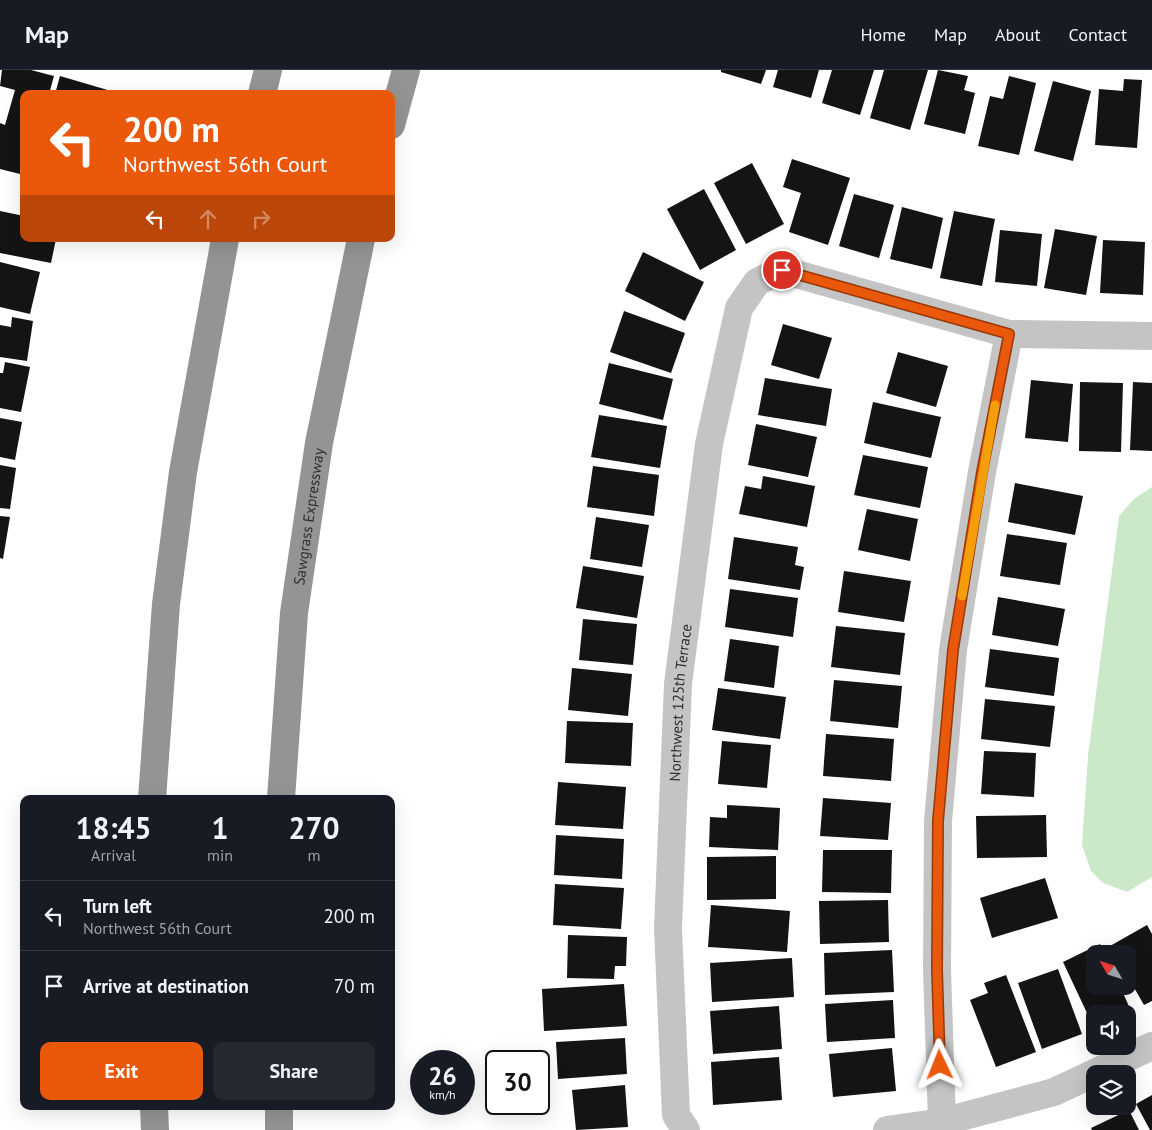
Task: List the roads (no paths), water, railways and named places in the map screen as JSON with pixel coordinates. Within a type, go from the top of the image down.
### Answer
[{"type":"highway","points":[[263,90],[268,70]]},
{"type":"highway","points":[[395,110],[406,70]]},
{"type":"highway","points":[[152,795],[168,585],[183,472],[224,242]]},
{"type":"highway","name":"Sawgrass Expressway","points":[[281,795],[294,613],[299,575],[318,443],[360,242]]},
{"type":"highway","points":[[154,1110],[155,1130]]},
{"type":"highway","points":[[279,1110],[279,1130]]},
{"type":"street","name":"Northwest 125th Terrace","points":[[686,1130],[676,1115],[668,928],[678,684],[709,444],[739,308],[757,282],[782,270],[1009,334]]},
{"type":"street","points":[[942,1122],[937,970],[938,821],[953,650],[982,472],[1009,334],[1152,336]]},
{"type":"street","points":[[887,1130],[942,1122],[1054,1092],[1152,1046]]}]
